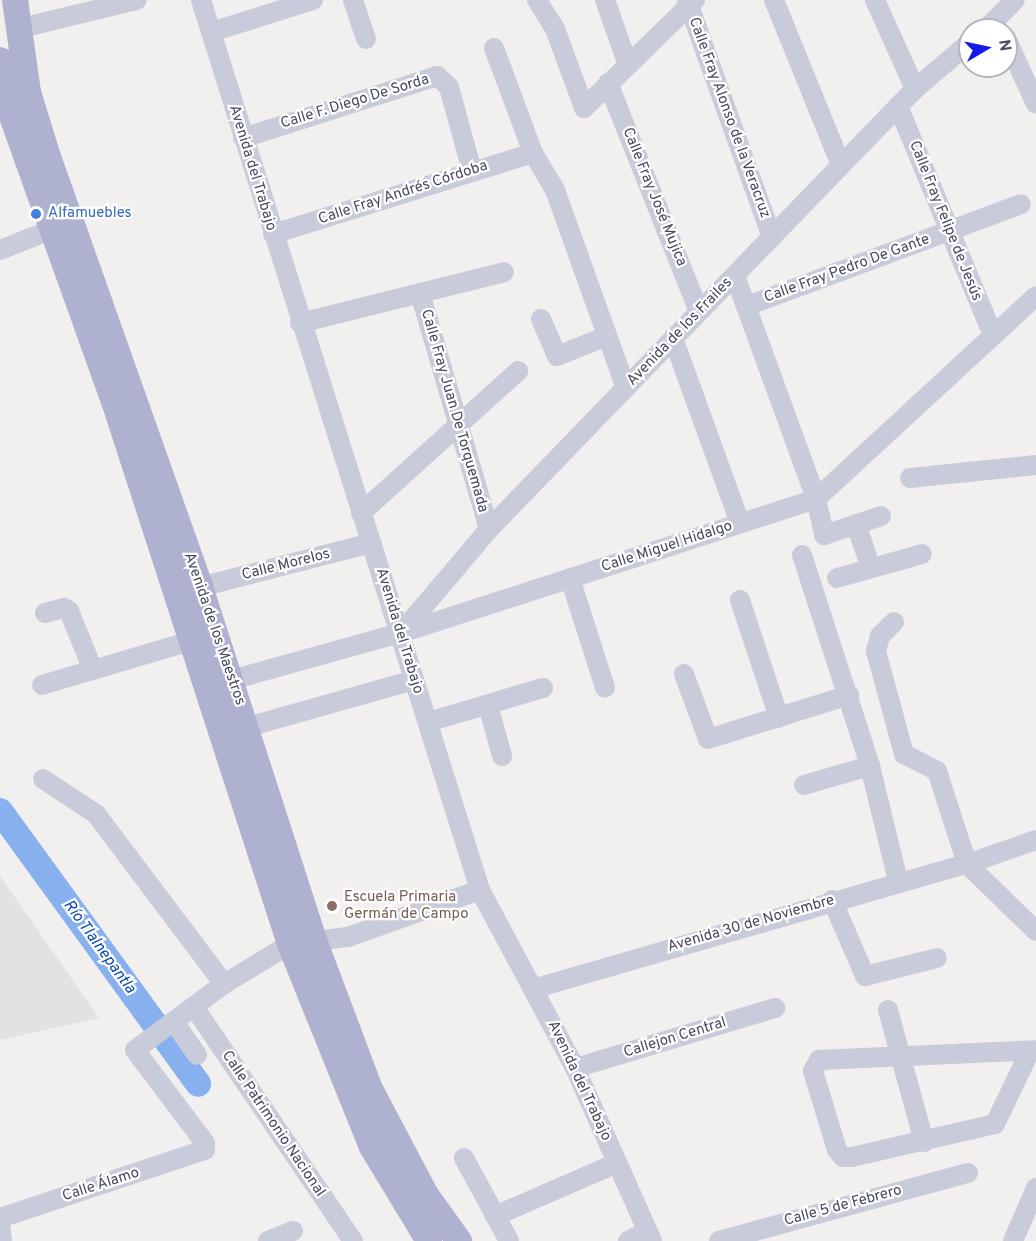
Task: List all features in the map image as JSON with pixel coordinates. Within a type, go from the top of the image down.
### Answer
[{"type":"main road","name":"Avenida de los Maestros","points":[[15,0],[17,29],[28,92],[47,154],[247,727],[303,943],[370,1089],[426,1195],[459,1241]]},
{"type":"main road","name":"Avenida de los Maestros","points":[[0,60],[2,97],[53,229],[114,401],[191,641],[303,943],[372,1147],[429,1241]]},
{"type":"street","points":[[17,29],[137,0]]},
{"type":"street","name":"Avenida del Trabajo","points":[[201,0],[300,323],[401,633],[480,890],[536,988],[575,1068],[650,1236]]},
{"type":"street","points":[[211,32],[313,0]]},
{"type":"street","points":[[353,0],[366,39]]},
{"type":"street","points":[[537,0],[555,29],[584,108],[690,2]]},
{"type":"street","points":[[605,0],[628,65]]},
{"type":"street","points":[[774,0],[841,165]]},
{"type":"street","points":[[875,0],[915,89]]},
{"type":"street","points":[[1001,18],[1014,0]]},
{"type":"street","name":"Calle Fray Alonso de la Veracruz","points":[[690,2],[772,237]]},
{"type":"street","points":[[494,48],[532,153],[555,190],[626,388]]},
{"type":"street","name":"Avenida de los Frailes","points":[[401,633],[489,529],[898,106],[958,52]]},
{"type":"street","points":[[1018,64],[1036,104]]},
{"type":"street","name":"Calle F. Diego De Sorda","points":[[243,138],[437,76],[449,87],[472,171]]},
{"type":"street","name":"Calle Fray José Mujica","points":[[608,83],[699,312]]},
{"type":"street","name":"Calle Fray Felipe de Jesús","points":[[898,106],[948,232],[993,334]]},
{"type":"street","name":"Calle Fray Andrés Córdoba","points":[[273,234],[532,153]]},
{"type":"street","name":"Calle Fray Pedro De Gante","points":[[747,306],[1021,204]]},
{"type":"street","points":[[0,250],[53,229]]},
{"type":"street","points":[[300,323],[504,272]]},
{"type":"street","points":[[735,276],[816,499],[824,535],[880,516]]},
{"type":"street","name":"Calle Fray Juan De Torquemada","points":[[420,293],[457,427],[489,529]]},
{"type":"street","name":"Calle Miguel Hidalgo","points":[[231,680],[401,633],[816,499],[1036,296]]},
{"type":"street","points":[[541,319],[557,356],[607,336]]},
{"type":"street","points":[[673,338],[740,523]]},
{"type":"street","points":[[361,513],[518,371]]},
{"type":"street","points":[[910,478],[1036,465]]},
{"type":"street","points":[[856,524],[871,568]]},
{"type":"street","name":"Calle Morelos","points":[[200,587],[371,543]]},
{"type":"street","points":[[837,578],[922,554]]},
{"type":"street","points":[[802,555],[870,766],[897,877]]},
{"type":"street","points":[[570,578],[605,688]]},
{"type":"street","points":[[740,600],[779,718]]},
{"type":"street","points":[[45,613],[64,608],[69,611],[93,669]]},
{"type":"street","points":[[894,622],[880,636],[876,651],[904,754],[937,771],[967,864],[1036,931]]},
{"type":"street","points":[[42,685],[191,641]]},
{"type":"street","points":[[684,674],[708,740],[849,695]]},
{"type":"street","points":[[247,727],[414,680]]},
{"type":"street","points":[[428,722],[543,688]]},
{"type":"street","points":[[488,705],[502,756]]},
{"type":"street","points":[[804,784],[870,766]]},
{"type":"street","points":[[43,779],[96,814],[224,984]]},
{"type":"street","name":"Avenida 30 de Noviembre","points":[[536,988],[832,900],[897,877],[967,864],[1036,840]]},
{"type":"street","points":[[196,1054],[164,1029],[224,984],[303,943],[348,937],[480,890]]},
{"type":"street","points":[[832,900],[865,976],[938,958]]},
{"type":"street","name":"Calle Patrimonio Nacional","points":[[194,1007],[353,1241]]},
{"type":"street","name":"Callejon Central","points":[[575,1068],[775,1008]]},
{"type":"street","points":[[888,1010],[898,1059],[924,1142]]},
{"type":"street","name":"Calle Álamo","points":[[0,1218],[202,1153],[205,1143],[135,1050],[164,1029]]},
{"type":"street","points":[[1033,1050],[998,1122],[924,1142],[843,1156],[819,1102],[813,1071],[819,1060],[898,1059],[1033,1050]]},
{"type":"street","points":[[464,1158],[509,1241]]},
{"type":"street","points":[[495,1216],[616,1163]]},
{"type":"street","name":"Calle 5 de Febrero","points":[[719,1241],[968,1173]]},
{"type":"street","points":[[1013,1241],[1036,1188]]},
{"type":"street","points":[[0,1222],[2,1241]]},
{"type":"street","points":[[268,1241],[293,1231]]},
{"type":"street","points":[[628,1241],[650,1236]]},
{"type":"shaded area","points":[[0,876],[99,1018],[0,1040]]},
{"type":"waterway","name":"Río Tlalnepantla","points":[[0,811],[198,1084]]},
{"type":"place","name":"Alfamuebles","points":[[36,214]]},
{"type":"place","name":"Escuela Primaria Germán de Campo","points":[[332,906]]}]
